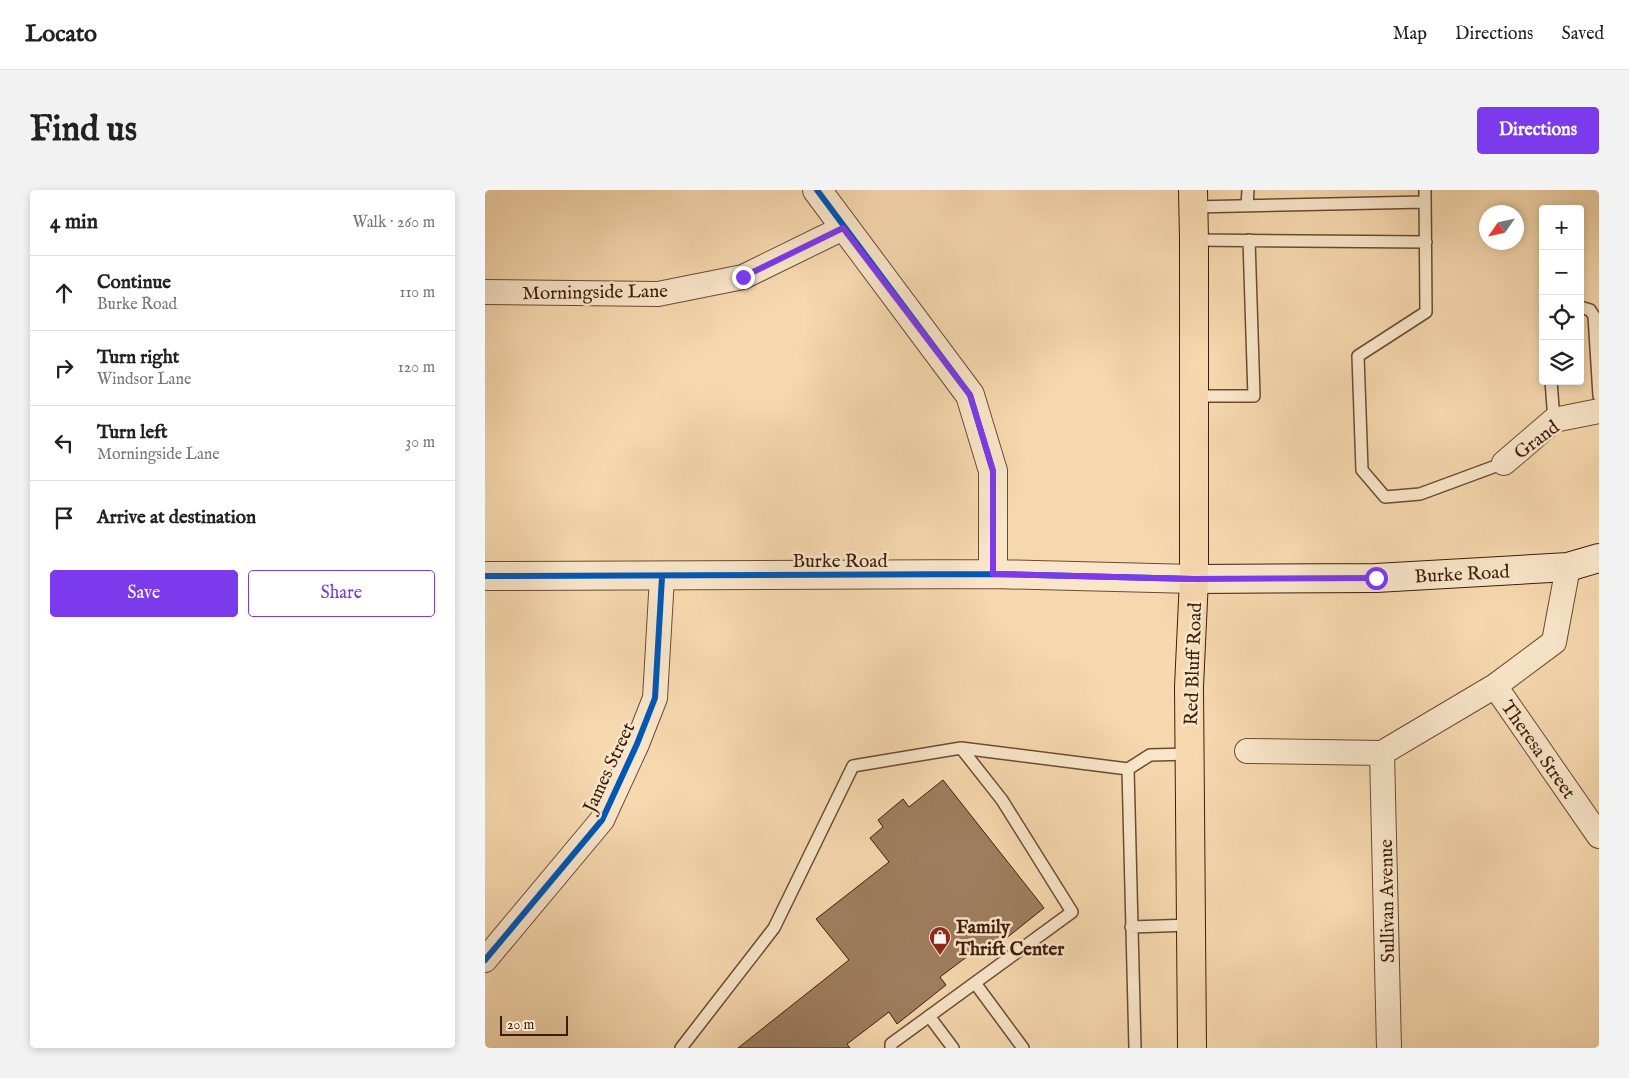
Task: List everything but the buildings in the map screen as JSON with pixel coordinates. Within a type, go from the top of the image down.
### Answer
[{"type":"main road","name":"Red Bluff Road","points":[[1192,1048],[1189,688],[1195,579],[1195,240],[1193,198]]},
{"type":"street","points":[[817,190],[843,228],[970,395],[993,471],[993,574]]},
{"type":"street","name":"Morningside Lane","points":[[485,292],[657,294],[743,277],[843,228]]},
{"type":"street","name":"Grand","points":[[1504,463],[1554,420],[1599,411]]},
{"type":"street","name":"Burke Road","points":[[485,576],[662,577],[993,574],[1195,579],[1376,578],[1569,567],[1599,558]]},
{"type":"street","points":[[1247,751],[1383,753],[1495,686],[1554,642],[1569,567]]},
{"type":"street","name":"James Street","points":[[485,960],[602,820],[637,744],[655,698],[662,577]]},
{"type":"street","name":"Theresa Street","points":[[1495,686],[1599,836]]},
{"type":"street","name":"Sullivan Avenue","points":[[1383,753],[1389,1048]]},
{"type":"lane","points":[[1247,206],[1248,190]]},
{"type":"lane","points":[[1425,190],[1426,312],[1358,356],[1363,470],[1385,497],[1420,494],[1504,463]]},
{"type":"lane","points":[[1193,198],[1247,206],[1425,202]]},
{"type":"lane","points":[[1195,240],[1426,242]]},
{"type":"lane","points":[[1194,396],[1254,396],[1249,240]]},
{"type":"lane","points":[[1584,308],[1590,310],[1594,316],[1599,396]]},
{"type":"lane","points":[[1551,385],[1554,420]]},
{"type":"lane","points":[[681,1048],[774,928],[853,766],[961,748],[1128,770],[1150,755],[1190,754]]},
{"type":"lane","points":[[891,1048],[891,1044],[1072,912],[1002,800],[961,748]]},
{"type":"lane","points":[[1128,770],[1135,1048]]},
{"type":"lane","points":[[1131,927],[1191,925]]},
{"type":"lane","points":[[975,983],[1023,1048]]},
{"type":"lane","points":[[929,1016],[953,1048]]},
{"type":"cycle path","points":[[817,190],[970,395],[993,471],[993,574]]},
{"type":"cycle path","points":[[485,576],[993,574],[1194,579]]},
{"type":"cycle path","points":[[485,960],[602,820],[637,744],[655,698],[662,577]]},
{"type":"place","name":"Family Thrift Center","points":[[940,956]]},
{"type":"route","points":[[743,277],[843,228],[970,395],[993,471],[993,574],[1195,579],[1376,578]]}]
